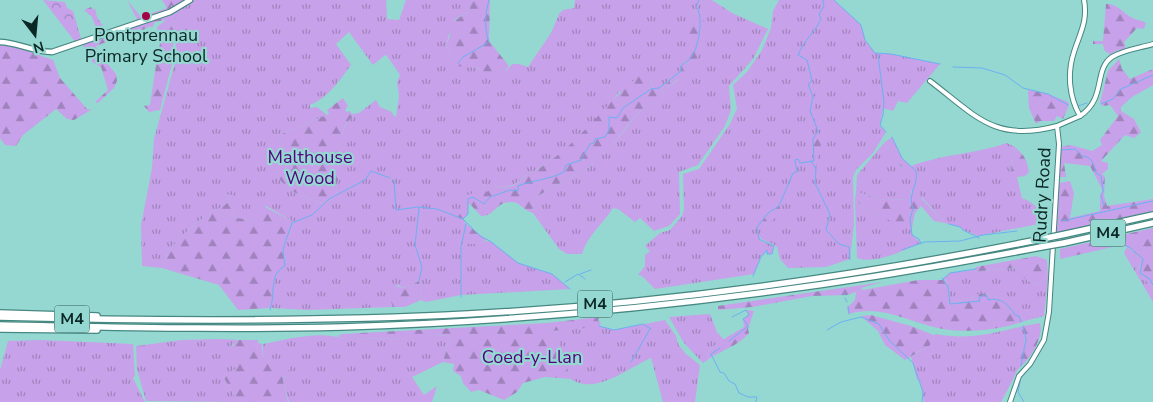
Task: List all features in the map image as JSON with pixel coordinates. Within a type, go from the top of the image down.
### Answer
[{"type":"highway","name":"M4","points":[[0,317],[144,320],[348,319],[471,314],[606,303],[842,275],[1042,239],[1153,216]]},
{"type":"highway","name":"M4","points":[[0,325],[144,328],[352,326],[471,321],[625,309],[832,284],[1064,243],[1153,223]]},
{"type":"highway","points":[[0,313],[88,315],[144,320]]},
{"type":"highway","points":[[0,329],[86,331],[144,328]]},
{"type":"main road","points":[[0,42],[7,42],[36,52],[52,52],[170,12],[190,0]]},
{"type":"street","points":[[1084,0],[1086,23],[1073,55],[1070,77],[1072,102],[1080,116],[1089,110],[1096,99],[1103,69],[1108,61],[1116,55],[1153,44]]},
{"type":"street","points":[[930,81],[972,115],[995,126],[1030,131],[1057,126]]},
{"type":"street","name":"Rudry Road","points":[[1010,402],[1019,376],[1030,364],[1044,340],[1049,312],[1059,144],[1057,126],[1080,116]]},
{"type":"green space","points":[[43,0],[65,2],[67,8],[73,11],[82,42],[76,43]]},
{"type":"green space","points":[[127,0],[141,17],[167,8],[162,0],[189,0],[174,8],[171,5],[172,9],[169,14],[175,12],[176,31],[174,31],[172,64],[160,110],[149,112],[144,106],[150,105],[156,65],[154,61],[160,55],[157,49],[160,45],[157,27],[166,20],[155,22],[152,28],[150,26],[143,30],[139,29],[96,46],[98,52],[116,74],[117,81],[114,88],[98,103],[95,102],[108,90],[101,67],[92,62],[91,54],[88,53],[82,44],[93,37],[97,30],[92,17],[84,10],[91,7],[93,10],[95,8],[97,17],[107,32],[116,27],[120,28],[138,21]]},
{"type":"green space","points":[[192,0],[386,0],[387,19],[399,20],[406,0],[471,0],[469,11],[454,20],[446,44],[456,66],[471,66],[489,73],[506,71],[512,64],[528,67],[551,33],[559,14],[563,10],[574,8],[575,0],[712,0],[732,13],[768,29],[753,59],[729,86],[731,110],[725,126],[698,165],[679,172],[680,214],[669,226],[654,231],[640,218],[635,222],[618,209],[613,208],[591,236],[582,254],[567,254],[559,249],[533,213],[534,198],[591,166],[594,160],[612,145],[638,114],[664,97],[662,92],[679,79],[683,80],[697,66],[691,65],[706,30],[698,8],[691,14],[688,62],[684,63],[681,71],[662,88],[654,88],[650,81],[619,92],[605,111],[563,153],[531,173],[529,172],[510,186],[495,186],[487,193],[483,184],[474,194],[470,201],[468,214],[463,219],[466,224],[461,244],[490,241],[518,263],[552,274],[570,289],[461,295],[426,302],[421,300],[422,291],[419,281],[405,288],[397,285],[388,293],[393,307],[309,310],[271,308],[275,280],[285,259],[283,249],[294,222],[266,206],[254,221],[232,217],[235,200],[227,194],[229,201],[201,219],[180,239],[167,254],[162,268],[142,266],[141,225],[152,168],[154,139],[176,59],[175,12]],"holes":[[[349,32],[373,65],[385,55],[400,75],[397,82],[399,96],[396,117],[392,112],[380,107],[376,100],[359,113],[352,114],[353,117],[348,122],[343,133],[336,195],[322,204],[289,190],[275,174],[279,153],[285,150],[279,135],[327,115],[317,107],[310,108],[310,105],[323,98],[338,83],[351,65],[336,44]]]},
{"type":"green space","points":[[471,0],[490,0],[489,41],[509,66],[503,74],[494,78],[478,68],[456,66],[446,44],[450,36],[451,23],[469,11]]},
{"type":"green space","points":[[779,0],[834,0],[861,25],[865,40],[875,53],[891,54],[940,64],[907,103],[898,101],[893,111],[883,108],[880,126],[886,132],[873,153],[856,170],[853,177],[854,224],[850,259],[826,267],[788,268],[780,259],[777,247],[759,236],[761,241],[774,246],[772,254],[767,254],[767,251],[761,256],[754,274],[655,289],[642,276],[638,275],[645,266],[645,255],[650,251],[645,246],[660,233],[670,230],[682,216],[684,210],[683,174],[699,169],[730,124],[737,109],[733,85],[747,72],[762,50],[771,28],[773,11]]},
{"type":"green space","points":[[1106,4],[1113,5],[1133,18],[1146,23],[1144,29],[1137,28],[1124,42],[1126,49],[1115,51],[1111,55],[1104,50],[1103,44],[1093,44],[1093,41],[1103,41]]},
{"type":"green space","points":[[698,8],[707,27],[692,65],[697,66],[692,79],[686,81],[678,79],[662,92],[665,97],[638,114],[607,151],[594,160],[591,166],[534,198],[533,213],[516,203],[507,202],[490,214],[481,216],[469,203],[467,216],[461,219],[455,216],[461,212],[464,196],[474,193],[482,183],[487,192],[495,186],[506,187],[515,185],[529,172],[531,173],[562,152],[640,75],[648,79],[654,88],[662,88],[681,71],[681,66],[688,62],[686,58],[691,14]]},
{"type":"green space","points":[[0,44],[7,44],[53,60],[60,78],[87,109],[91,110],[74,120],[67,119],[56,109],[23,135],[16,146],[5,145],[0,138]]},
{"type":"green space","points":[[1119,59],[1122,69],[1130,79],[1153,69],[1153,85],[1132,97],[1121,107],[1121,111],[1134,119],[1141,132],[1134,138],[1125,135],[1101,161],[1108,163],[1108,169],[1102,174],[1105,177],[1104,196],[1107,206],[1153,199],[1153,211],[1055,233],[1059,183],[1070,181],[1074,193],[1070,218],[1100,211],[1100,195],[1103,191],[1090,166],[1064,163],[1066,177],[1059,177],[1060,147],[1071,145],[1092,151],[1102,145],[1100,140],[1118,116],[1110,105],[1103,106],[1100,103],[1108,71]]},
{"type":"green space","points":[[812,81],[815,92],[814,118],[816,123],[810,115],[813,97],[808,84]]},
{"type":"green space","points":[[1028,90],[1048,94],[1068,102],[1069,105],[1063,119],[1057,116],[1054,121],[1040,121],[1036,124],[1029,108]]},
{"type":"green space","name":"Malthouse Wood","points":[[343,98],[348,106],[345,110],[347,112],[350,111],[353,117],[348,121],[343,131],[342,160],[336,195],[322,204],[289,190],[275,174],[277,157],[285,150],[279,135],[327,115],[329,113],[327,110]]},
{"type":"green space","points":[[818,131],[821,144],[816,169],[811,161],[814,161],[813,139]]},
{"type":"green space","points":[[892,137],[902,158],[917,172],[911,172],[901,167],[894,158],[884,143]]},
{"type":"green space","points":[[884,143],[902,168],[913,168],[911,166],[923,162],[983,150],[1007,143],[1015,147],[1011,171],[1016,173],[1022,198],[1031,202],[1049,222],[978,236],[960,227],[945,223],[915,190],[911,191],[912,199],[884,200],[856,192],[857,175]]},
{"type":"green space","points":[[1015,147],[1026,160],[1029,172],[1025,176],[1017,177],[1015,172],[1011,172]]},
{"type":"green space","points":[[912,189],[918,191],[922,199],[945,223],[934,221],[921,206],[915,213],[912,228],[907,227],[874,214],[855,200],[856,192],[884,200],[912,199]]},
{"type":"green space","points":[[227,194],[236,196],[232,217],[254,221],[263,206],[294,222],[283,249],[285,266],[276,274],[271,308],[238,310],[219,285],[162,268],[167,254],[187,232],[201,219],[229,201]]},
{"type":"green space","points":[[855,200],[874,214],[912,228],[912,235],[921,243],[881,258],[864,260],[857,258]]},
{"type":"green space","points":[[780,204],[781,209],[777,217],[757,231],[764,219]]},
{"type":"green space","points":[[466,224],[487,240],[475,244],[461,244]]},
{"type":"green space","points":[[1153,228],[1153,287],[1146,281],[1140,271],[1141,259],[1129,248],[1121,245],[1060,259],[1060,249]]},
{"type":"green space","points":[[1127,247],[1141,259],[1139,268],[1143,278],[1153,287],[1153,302],[1124,253]]},
{"type":"green space","points":[[1036,256],[1047,260],[1048,278],[1035,285],[1024,278],[1019,268],[979,271],[945,279],[952,303],[972,298],[980,293],[987,294],[1006,301],[1016,309],[1025,321],[993,329],[949,330],[883,312],[861,311],[849,314],[847,308],[855,300],[856,292],[847,295],[812,296],[752,307],[718,310],[718,306],[883,282],[861,288],[863,290],[918,280],[942,280],[950,273],[974,270],[976,267]]},
{"type":"green space","points":[[1020,268],[1024,278],[1035,285],[1048,278],[1044,316],[1025,321],[1017,310],[1006,302],[980,293],[972,298],[952,303],[945,278],[979,271]]},
{"type":"green space","points":[[419,281],[422,291],[421,300],[405,307],[393,307],[388,293],[390,285],[405,288]]},
{"type":"green space","points":[[746,310],[754,311],[748,329],[749,333],[740,342],[709,359],[707,353],[717,343],[744,327],[743,319],[749,315]]},
{"type":"green space","points":[[710,314],[717,332],[724,340],[717,343],[707,353],[709,359],[703,363],[684,343],[669,317]]},
{"type":"green space","points":[[871,315],[911,326],[936,336],[929,346],[905,360],[885,345],[878,331],[861,316]]},
{"type":"green space","name":"Coed-y-Llan","points":[[600,317],[598,320],[601,323],[598,327],[551,331],[558,342],[571,379],[545,377],[523,383],[517,392],[504,400],[479,390],[471,392],[463,383],[461,376],[453,371],[454,364],[443,362],[450,336],[432,335],[418,338],[345,339],[337,336],[342,334],[547,323]]},
{"type":"green space","points":[[665,320],[676,336],[678,344],[686,354],[700,365],[695,402],[663,402],[651,358],[622,374],[601,382],[580,383],[571,379],[558,342],[551,331],[599,326],[614,330]]},
{"type":"green space","points":[[1040,323],[1041,329],[1038,343],[1026,361],[1017,370],[1025,342],[1023,326]]},
{"type":"green space","points":[[1023,326],[1025,336],[1022,355],[1015,375],[1001,402],[924,402],[921,384],[917,379],[911,357],[929,346],[935,334],[946,336],[979,335]]},
{"type":"green space","points":[[326,335],[345,339],[413,338],[432,335],[450,336],[443,362],[412,377],[424,395],[437,386],[432,402],[289,402],[283,382],[286,376],[262,359],[263,344],[304,336]]},
{"type":"green space","points":[[41,340],[133,344],[135,376],[133,378],[145,402],[0,402],[0,370],[8,341]]},
{"type":"green space","points":[[182,340],[238,340],[231,346],[238,359],[238,366],[231,373],[221,373],[238,402],[146,401],[137,370],[136,346]]},
{"type":"green space","points":[[238,340],[258,340],[258,343],[262,344],[262,359],[292,364],[283,381],[288,402],[238,402],[221,373],[231,373],[238,366],[238,359],[232,356],[230,349]]},
{"type":"waterway","points":[[458,63],[463,57],[489,42],[486,32],[489,0]]},
{"type":"waterway","points":[[570,289],[552,274],[518,263],[490,241],[480,236],[463,219],[468,214],[468,199],[473,197],[484,204],[490,197],[510,190],[518,191],[518,186],[564,172],[566,165],[581,160],[595,139],[605,137],[609,130],[609,117],[617,118],[623,108],[651,89],[659,88],[681,71],[681,66],[691,58],[697,45],[700,30],[700,16],[696,7],[699,0]]},
{"type":"waterway","points":[[753,276],[761,257],[767,250],[767,254],[772,254],[774,246],[759,239],[757,227],[768,213],[779,206],[793,173],[797,172],[795,160],[798,159],[800,163],[814,161],[813,139],[818,131],[810,111],[813,97],[808,84],[812,81],[807,60],[798,55],[821,19],[819,14],[824,6],[823,0]]},
{"type":"waterway","points":[[834,0],[861,25],[865,40],[875,53],[891,54],[940,64]]},
{"type":"waterway","points":[[878,55],[884,102],[880,125],[886,132]]},
{"type":"waterway","points":[[953,67],[982,68],[1005,75],[1023,88],[1048,94],[1068,105]]},
{"type":"waterway","points":[[1101,104],[1113,99],[1121,89],[1153,75]]},
{"type":"waterway","points":[[1078,106],[1087,103]]},
{"type":"waterway","points":[[892,137],[902,158],[916,171],[916,180],[911,199],[913,209],[910,219],[912,235],[919,239],[921,244]]},
{"type":"waterway","points":[[1060,150],[1075,149],[1082,156],[1092,161],[1096,173],[1101,176],[1103,191],[1101,195],[1104,206]]},
{"type":"waterway","points":[[811,161],[816,169],[815,183],[830,214],[826,230],[839,244],[849,247],[850,260]]},
{"type":"waterway","points":[[270,310],[276,274],[285,266],[283,249],[292,223],[312,215],[329,199],[365,180],[371,171],[390,178]]},
{"type":"waterway","points":[[394,180],[396,210],[418,207],[437,209],[463,219]]},
{"type":"waterway","points":[[1062,221],[1153,201]]},
{"type":"waterway","points":[[419,208],[415,245],[422,267],[419,281]]},
{"type":"waterway","points":[[461,297],[461,247],[466,224]]},
{"type":"waterway","points":[[949,224],[960,227],[979,238]]},
{"type":"waterway","points":[[902,250],[924,242],[960,241],[983,235],[1017,231]]},
{"type":"waterway","points":[[1122,244],[1129,247],[1143,259],[1140,273],[1150,279],[1153,285]]},
{"type":"waterway","points":[[943,279],[950,273],[976,269]]},
{"type":"waterway","points":[[580,274],[591,270]]},
{"type":"waterway","points":[[565,282],[578,274],[585,279]]},
{"type":"waterway","points":[[942,278],[948,287],[950,304],[980,301],[979,298],[984,295],[988,300],[993,299],[1004,302],[1015,315],[1019,316],[1021,322]]},
{"type":"waterway","points":[[845,298],[847,302]]},
{"type":"waterway","points":[[848,306],[849,314]]},
{"type":"waterway","points":[[729,341],[748,326],[743,319],[749,315],[746,310],[732,317]]},
{"type":"waterway","points":[[827,330],[841,322],[861,317],[879,324],[889,340],[913,363],[923,392],[922,402]]},
{"type":"waterway","points":[[599,326],[614,330],[643,324],[651,329]]},
{"type":"waterway","points":[[1021,366],[1026,339],[1023,326]]},
{"type":"waterway","points":[[631,362],[650,329]]},
{"type":"waterway","points":[[720,348],[711,354],[720,372],[724,373],[729,381],[735,384],[739,393],[748,397],[757,397],[756,402]]},
{"type":"waterway","points":[[1021,377],[1018,392],[1024,402]]},
{"type":"place","name":"Pontprennau Primary School","points":[[146,16]]}]
